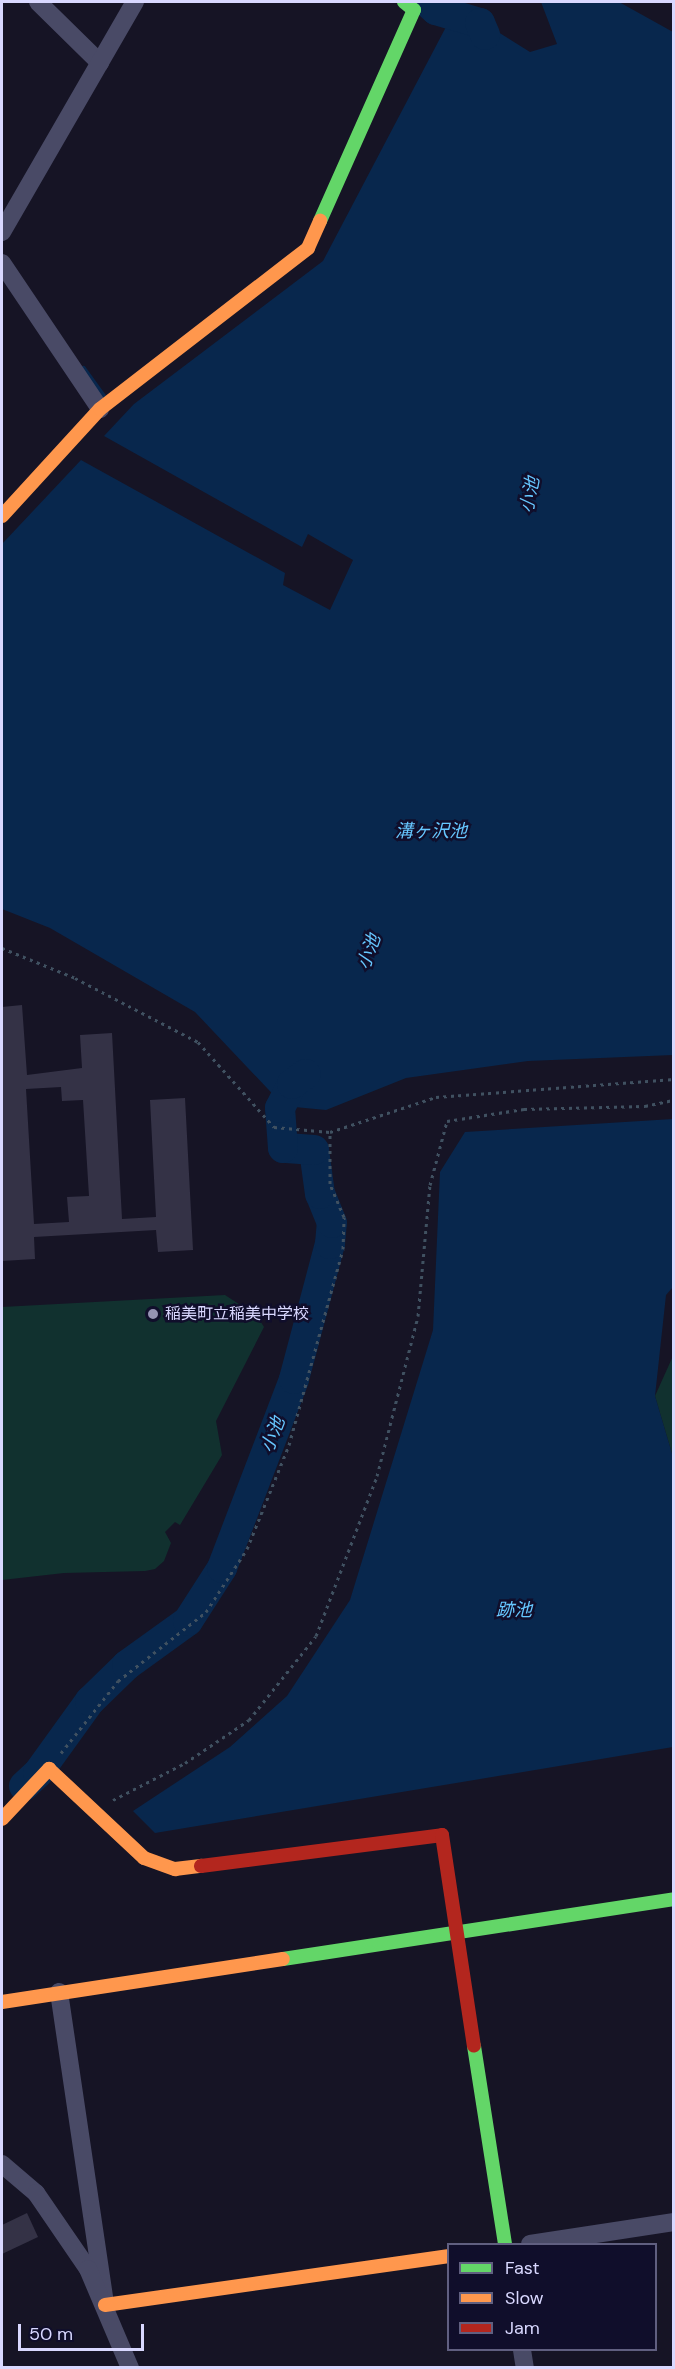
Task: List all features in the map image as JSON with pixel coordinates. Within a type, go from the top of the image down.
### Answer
[{"type":"street","points":[[38,2],[100,63]]},
{"type":"street","points":[[2,232],[135,2]]},
{"type":"street","points":[[2,516],[100,409],[308,248],[414,10],[404,2]]},
{"type":"street","points":[[2,263],[100,409]]},
{"type":"street","points":[[2,1819],[49,1769],[96,1809],[144,1858],[175,1869],[323,1853],[422,1835],[442,1835],[505,2243]]},
{"type":"street","points":[[2,2002],[674,1899]]},
{"type":"street","points":[[59,1992],[105,2305]]},
{"type":"street","points":[[2,2164],[36,2193],[88,2269],[130,2367]]},
{"type":"street","points":[[538,2243],[674,2222]]},
{"type":"street","points":[[105,2305],[447,2256]]},
{"type":"street","points":[[522,2351],[525,2367]]},
{"type":"path","points":[[2,948],[75,978],[198,1042],[274,1127],[330,1132],[436,1096],[674,1079]]},
{"type":"path","points":[[96,1809],[185,1763],[249,1720],[316,1636],[377,1476],[418,1316],[430,1185],[447,1121],[524,1109],[645,1106],[674,1100]]},
{"type":"path","points":[[49,1769],[85,1718],[118,1681],[206,1612],[247,1549],[289,1445],[343,1249],[344,1217],[330,1184],[330,1132]]},
{"type":"green space","points":[[225,1295],[257,1316],[264,1327],[216,1421],[222,1455],[180,1525],[175,1522],[165,1532],[171,1543],[164,1561],[155,1569],[145,1571],[64,1573],[2,1580],[2,1307]]},
{"type":"green space","points":[[673,1356],[673,1457],[655,1396]]},
{"type":"water","name":"溝ヶ沢池","points":[[541,2],[619,2],[673,32],[673,1055],[528,1061],[406,1078],[326,1110],[284,1106],[195,1012],[50,928],[2,909],[2,544],[81,460],[285,573],[283,585],[330,610],[353,560],[308,534],[302,547],[104,436],[134,404],[323,261],[457,6],[530,52],[557,44]]},
{"type":"water","name":"跡池","points":[[673,1119],[673,1287],[666,1295],[655,1396],[673,1457],[673,1747],[155,1833],[133,1811],[230,1747],[287,1696],[350,1600],[433,1330],[440,1172],[465,1132]]},
{"type":"building","points":[[22,1005],[27,1075],[82,1068],[80,1035],[112,1033],[122,1219],[156,1217],[150,1100],[185,1098],[193,1250],[158,1252],[156,1230],[34,1237],[35,1259],[2,1261],[2,1007]],"holes":[[[61,1087],[62,1101],[83,1100],[89,1196],[67,1197],[69,1222],[34,1224],[26,1089]]]},
{"type":"building","points":[[27,2213],[38,2237],[2,2254],[2,2225]]},
{"type":"waterway","name":"小池","points":[[427,2],[436,10],[480,23],[485,35]]},
{"type":"waterway","points":[[83,368],[104,397]]},
{"type":"waterway","name":"小池","points":[[24,1786],[38,1773],[90,1701],[127,1665],[188,1621],[222,1568],[294,1379],[330,1244],[332,1223],[320,1194],[314,1150],[283,1148],[280,1108],[292,1084],[306,1074]]},
{"type":"traffic: fast","points":[[320,221],[414,10],[404,2]]},
{"type":"traffic: fast","points":[[283,1959],[674,1899]]},
{"type":"traffic: fast","points":[[474,2046],[505,2243]]},
{"type":"traffic: slow","points":[[2,516],[100,409],[308,248],[320,221]]},
{"type":"traffic: slow","points":[[2,1819],[49,1769],[144,1858],[175,1869],[201,1866]]},
{"type":"traffic: slow","points":[[2,2002],[283,1959]]},
{"type":"traffic: slow","points":[[105,2305],[447,2256]]},
{"type":"traffic: jam","points":[[201,1866],[442,1835],[474,2046]]},
{"type":"place","name":"稲美町立稲美中学校","points":[[153,1314]]}]
